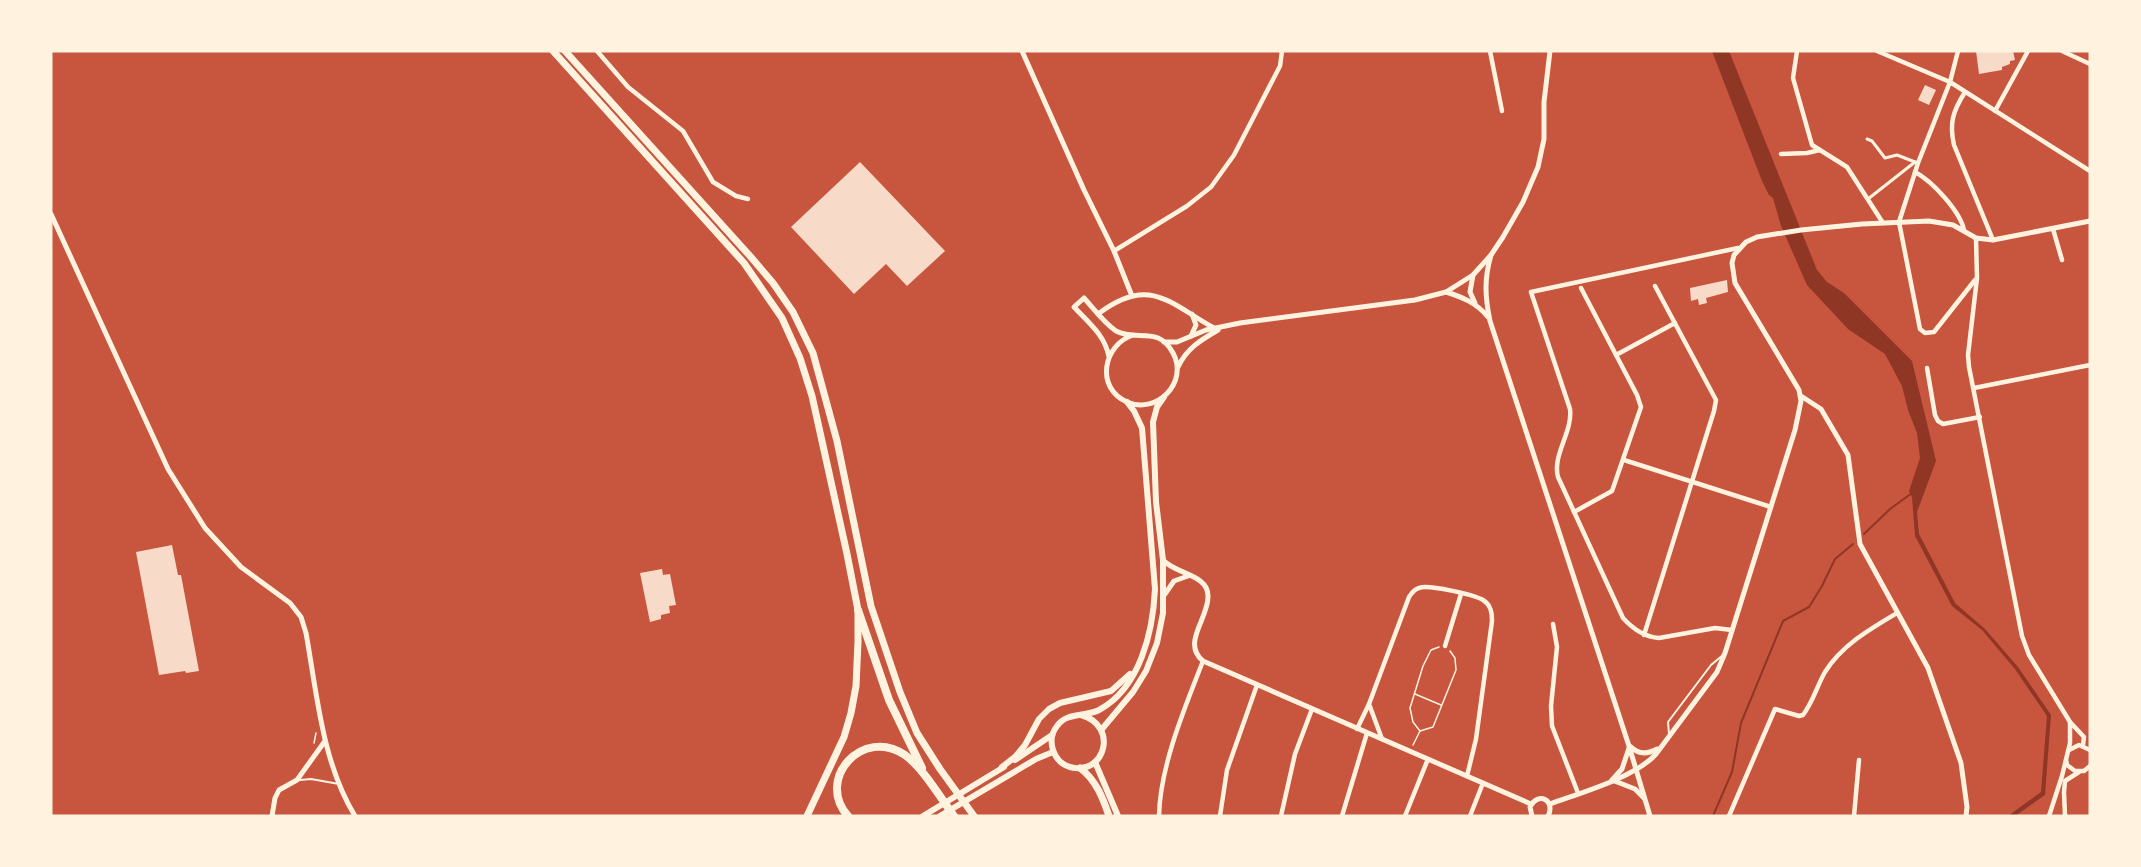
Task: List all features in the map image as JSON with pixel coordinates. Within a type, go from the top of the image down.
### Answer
[{"type":"highway","points":[[858,610],[889,700],[929,782]]},
{"type":"highway","points":[[848,816],[838,802],[838,786],[842,770],[852,755],[867,748],[885,746],[904,755],[929,782],[954,816]]},
{"type":"main road","points":[[553,51],[744,262],[782,318],[800,358],[812,396],[858,610],[856,675],[851,713],[844,737],[807,816]]},
{"type":"main road","points":[[565,51],[750,256],[793,312],[813,352],[837,441],[871,606],[881,640],[917,733],[974,816]]},
{"type":"main road","points":[[1101,729],[1133,692],[1146,671],[1161,628],[1165,594],[1156,502],[1153,422],[1164,397]]},
{"type":"main road","points":[[1109,816],[1104,800],[1091,776],[1080,768],[1064,764],[1053,752],[1052,735],[1066,718],[1093,712],[1119,694],[1136,669],[1148,638],[1155,590],[1142,428],[1127,402]]},
{"type":"main road","points":[[1002,767],[1025,745],[1039,719],[1049,710],[1060,703],[1100,695],[1111,690],[1136,669]]},
{"type":"main road","points":[[1080,768],[1095,762],[1104,747],[1101,729],[1089,718],[1081,716]]},
{"type":"main road","points":[[923,816],[1052,735]]},
{"type":"main road","points":[[940,816],[1036,759],[1053,752]]},
{"type":"main road","points":[[1095,762],[1118,816]]},
{"type":"street","points":[[597,51],[628,87],[683,131],[713,182],[736,196],[748,199]]},
{"type":"street","points":[[1022,51],[1114,251],[1132,296]]},
{"type":"street","points":[[1114,251],[1186,206],[1211,187],[1234,155],[1280,66],[1282,51]]},
{"type":"street","points":[[1490,51],[1502,111]]},
{"type":"street","points":[[1164,342],[1177,342],[1224,326],[1415,300],[1446,292],[1473,275],[1491,255],[1523,202],[1538,167],[1544,139],[1544,102],[1550,51]]},
{"type":"street","points":[[1797,51],[1793,78],[1812,145],[1847,167],[1883,223]]},
{"type":"street","points":[[1877,51],[1950,82],[2090,171]]},
{"type":"street","points":[[1958,51],[1950,82],[1916,163],[1899,222],[1920,329],[1925,333],[1934,332],[1977,278]]},
{"type":"street","points":[[1995,111],[2028,51]]},
{"type":"street","points":[[2062,51],[2090,64]]},
{"type":"street","points":[[1965,92],[1956,105],[1951,130],[1954,145],[1993,240]]},
{"type":"street","points":[[1867,139],[1872,141],[1885,158],[1897,155],[1916,163]]},
{"type":"street","points":[[1781,154],[1820,150]]},
{"type":"street","points":[[1868,199],[1916,163]]},
{"type":"street","points":[[1915,172],[1929,181],[1959,217],[1964,230]]},
{"type":"street","points":[[51,214],[168,470],[205,528],[241,567],[290,603],[301,616],[325,741],[353,814]]},
{"type":"street","points":[[1732,630],[1715,628],[1659,638],[1644,635],[1623,618],[1556,472],[1570,419],[1570,409],[1531,292],[1738,248],[1757,237],[1783,232],[1899,222],[1944,222],[1976,238],[1993,240],[2090,221]]},
{"type":"street","points":[[2053,229],[2062,260]]},
{"type":"street","points":[[1976,238],[1977,278],[1968,355],[2022,636],[2029,655],[2070,722],[2084,737]]},
{"type":"street","points":[[1738,248],[1732,263],[1735,283],[1801,396],[1821,409],[1845,448],[1849,460],[1860,544],[1928,668],[1961,763],[1967,807],[1966,816]]},
{"type":"street","points":[[1485,298],[1486,273],[1491,255]]},
{"type":"street","points":[[1473,275],[1481,281],[1490,321],[1650,816]]},
{"type":"street","points":[[1473,275],[1470,295],[1490,321]]},
{"type":"street","points":[[1644,635],[1716,400],[1655,286]]},
{"type":"street","points":[[1574,512],[1610,494],[1615,486],[1641,407],[1637,395],[1581,288]]},
{"type":"street","points":[[1446,292],[1476,305]]},
{"type":"street","points":[[1098,314],[1115,301],[1132,296],[1148,295],[1163,298],[1214,328]]},
{"type":"street","points":[[1177,369],[1172,351],[1164,342],[1147,334],[1133,335],[1116,330],[1084,298],[1074,307],[1101,336],[1107,348],[1106,370],[1109,383],[1116,394],[1127,402],[1146,405],[1164,397],[1173,387],[1177,369],[1185,354],[1193,346],[1224,326]]},
{"type":"street","points":[[1191,313],[1196,325],[1191,336]]},
{"type":"street","points":[[1616,355],[1675,323]]},
{"type":"street","points":[[1108,357],[1116,345],[1133,335]]},
{"type":"street","points":[[1974,388],[2090,365]]},
{"type":"street","points":[[1928,368],[1935,415],[1938,421],[1943,424],[1980,417]]},
{"type":"street","points":[[1550,804],[1612,780],[1651,760],[1717,672],[1795,430],[1801,396]]},
{"type":"street","points":[[1624,460],[1771,507]]},
{"type":"street","points":[[1163,560],[1172,569],[1190,575],[1204,585],[1208,591],[1207,605],[1194,644],[1196,654],[1203,661],[1531,804]]},
{"type":"street","points":[[1165,594],[1174,581],[1190,575]]},
{"type":"street","points":[[1357,729],[1413,591],[1427,586],[1483,600],[1492,615],[1476,739],[1467,776]]},
{"type":"street","points":[[1445,646],[1461,594]]},
{"type":"street","points":[[1729,816],[1775,709],[1799,716],[1803,715],[1825,672],[1839,652],[1871,628],[1897,613]]},
{"type":"street","points":[[1553,624],[1557,647],[1551,706],[1552,726],[1578,793]]},
{"type":"street","points":[[1159,816],[1170,755],[1182,715],[1203,661]]},
{"type":"street","points":[[1220,816],[1227,770],[1257,685]]},
{"type":"street","points":[[1369,704],[1382,739]]},
{"type":"street","points":[[1281,816],[1295,754],[1312,709]]},
{"type":"street","points":[[2049,816],[2072,735],[2070,722]]},
{"type":"street","points":[[2083,745],[2084,737],[2089,732]]},
{"type":"street","points":[[1342,816],[1367,733]]},
{"type":"street","points":[[272,816],[276,794],[286,785],[297,780],[325,741]]},
{"type":"street","points":[[2068,752],[2074,746],[2083,745],[2090,750]]},
{"type":"street","points":[[1629,746],[1635,752],[1642,753],[1660,748]]},
{"type":"street","points":[[1612,780],[1622,770],[1629,746]]},
{"type":"street","points":[[1405,816],[1428,759]]},
{"type":"street","points":[[1854,816],[1859,760]]},
{"type":"street","points":[[2066,760],[2070,768],[2079,772]]},
{"type":"street","points":[[2065,816],[2065,781],[2090,766]]},
{"type":"street","points":[[1612,780],[1635,789],[1644,798]]},
{"type":"street","points":[[1470,816],[1483,783]]},
{"type":"street","points":[[1532,816],[1531,804],[1542,798],[1550,804],[1551,810],[1548,816]]},
{"type":"lane","points":[[1669,736],[1668,722],[1711,665],[1725,653]]},
{"type":"lane","points":[[297,780],[311,779],[340,784]]},
{"type":"path","points":[[1411,752],[1420,731],[1433,727],[1456,670],[1455,658],[1445,646],[1431,651],[1413,694],[1410,708],[1413,722],[1420,731]]},
{"type":"path","points":[[1413,694],[1442,706]]},
{"type":"path","points":[[314,744],[316,733]]},
{"type":"shaded area","points":[[1712,51],[1729,51],[1817,270],[1827,282],[1844,293],[1912,361],[1936,461],[1917,512],[1919,534],[1955,603],[1985,629],[2018,667],[2051,715],[2045,795],[2015,816],[2008,816],[2041,792],[2047,716],[2015,669],[1982,630],[1952,606],[1915,536],[1912,497],[1909,491],[1920,458],[1917,433],[1902,386],[1885,354],[1848,329],[1807,285],[1781,226],[1773,198],[1762,181]]},
{"type":"building","points":[[1976,51],[2013,51],[2015,60],[2002,67],[2002,70],[1979,74]]},
{"type":"building","points":[[1925,85],[1936,90],[1929,105],[1918,100]]},
{"type":"building","points":[[860,162],[945,251],[907,286],[886,264],[854,294],[791,227]]},
{"type":"building","points":[[1727,280],[1728,292],[1706,298],[1707,303],[1699,305],[1698,299],[1691,301],[1690,288]]},
{"type":"building","points":[[172,545],[178,575],[181,575],[199,671],[159,675],[136,552]]},
{"type":"building","points":[[662,569],[663,575],[670,574],[676,605],[669,606],[670,613],[661,615],[661,619],[650,622],[640,573]]},
{"type":"waterway","points":[[1864,534],[1890,509],[1912,493]]},
{"type":"waterway","points":[[1713,816],[1732,772],[1741,723],[1783,621],[1809,607],[1835,559],[1853,544]]}]
